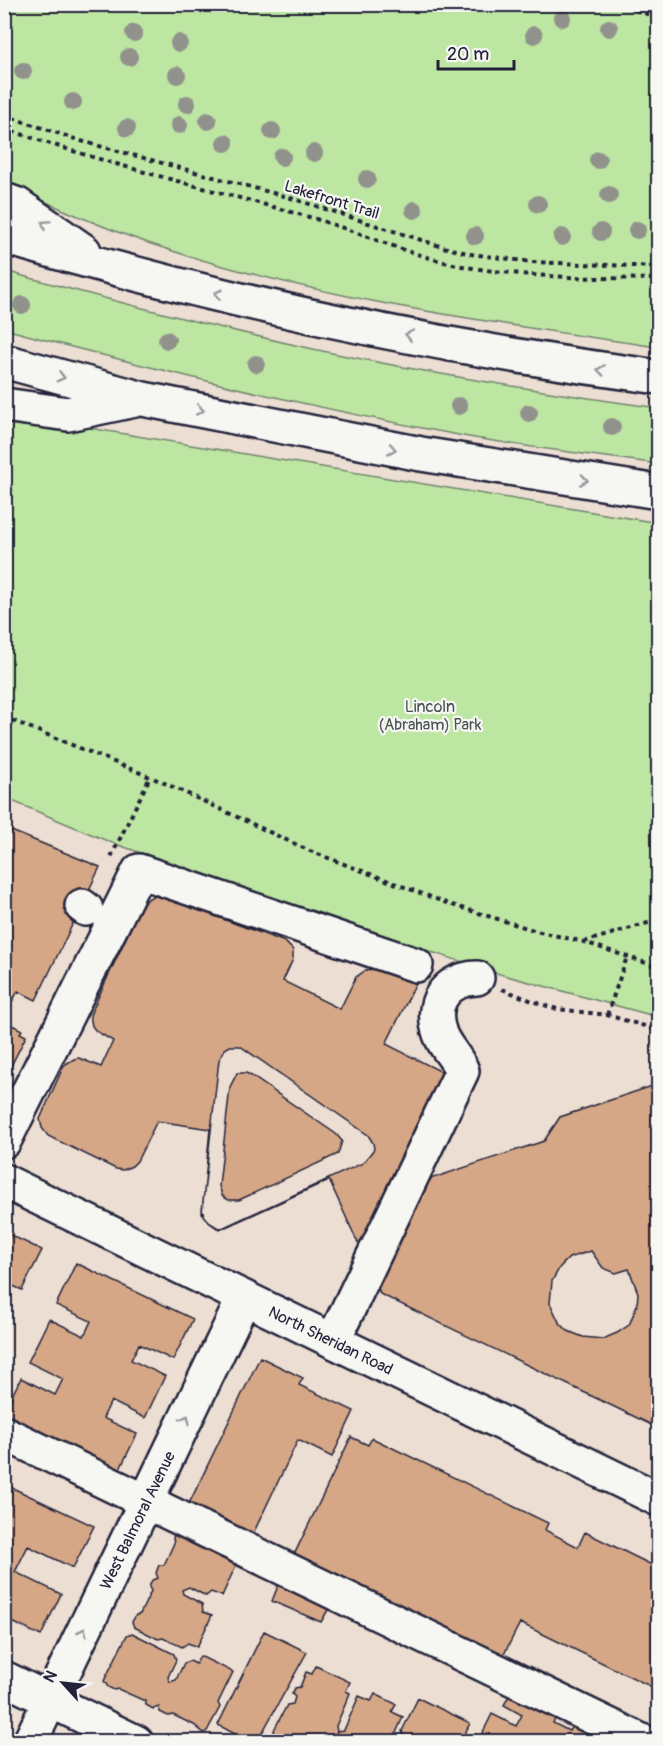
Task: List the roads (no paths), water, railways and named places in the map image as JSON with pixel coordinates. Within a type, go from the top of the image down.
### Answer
[{"type":"main road","points":[[4,200],[18,205],[110,269]]},
{"type":"main road","points":[[4,237],[110,269],[281,308],[555,363],[658,378]]},
{"type":"main road","points":[[4,361],[143,399],[421,454],[658,492]]},
{"type":"main road","points":[[4,405],[68,414],[143,399]]},
{"type":"main road","points":[[4,1141],[139,871],[417,965]]},
{"type":"main road","points":[[333,1341],[462,1071],[458,1060],[440,1035],[436,1011],[450,984],[464,978],[477,978]]},
{"type":"main road","name":"North Sheridan Road","points":[[4,1181],[658,1499]]},
{"type":"main road","name":"West Balmoral Avenue","points":[[30,1742],[244,1298]]},
{"type":"main road","points":[[4,1433],[644,1742]]},
{"type":"main road","points":[[4,1678],[136,1742]]},
{"type":"park label","name":"Lincoln (Abraham) Park","points":[[430,715]]}]
